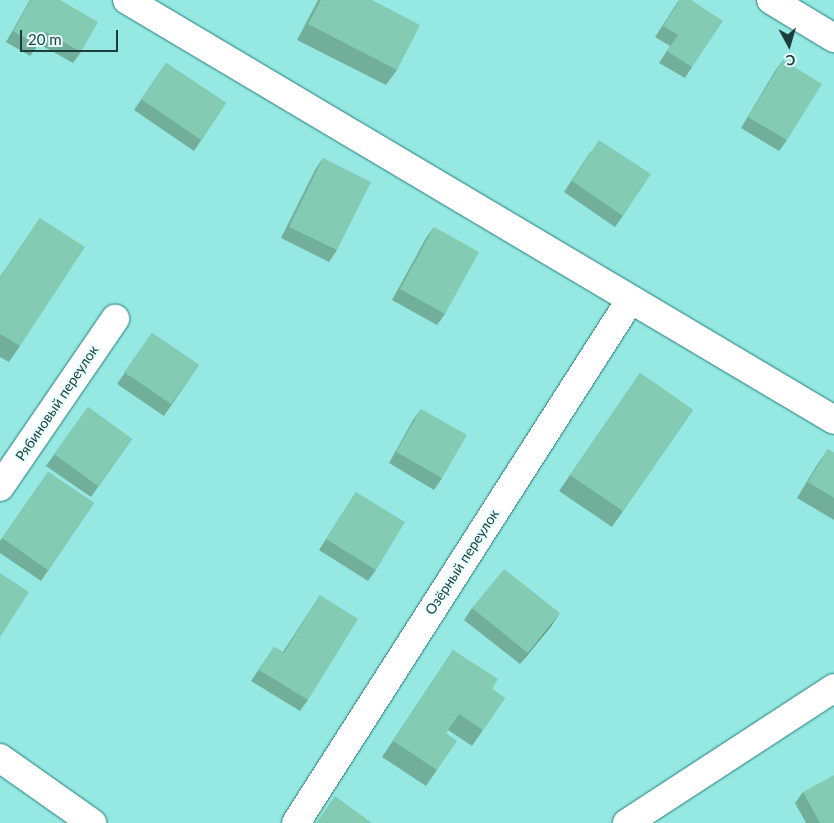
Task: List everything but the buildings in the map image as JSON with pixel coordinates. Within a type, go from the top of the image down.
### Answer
[{"type":"street","points":[[127,0],[629,302],[834,420]]},
{"type":"street","points":[[770,0],[834,38]]},
{"type":"street","name":"Озёрный переулок","points":[[296,823],[629,302]]},
{"type":"street","name":"Рябиновый переулок","points":[[0,488],[115,319]]},
{"type":"street","points":[[627,823],[834,688]]},
{"type":"street","points":[[0,758],[92,823]]}]
